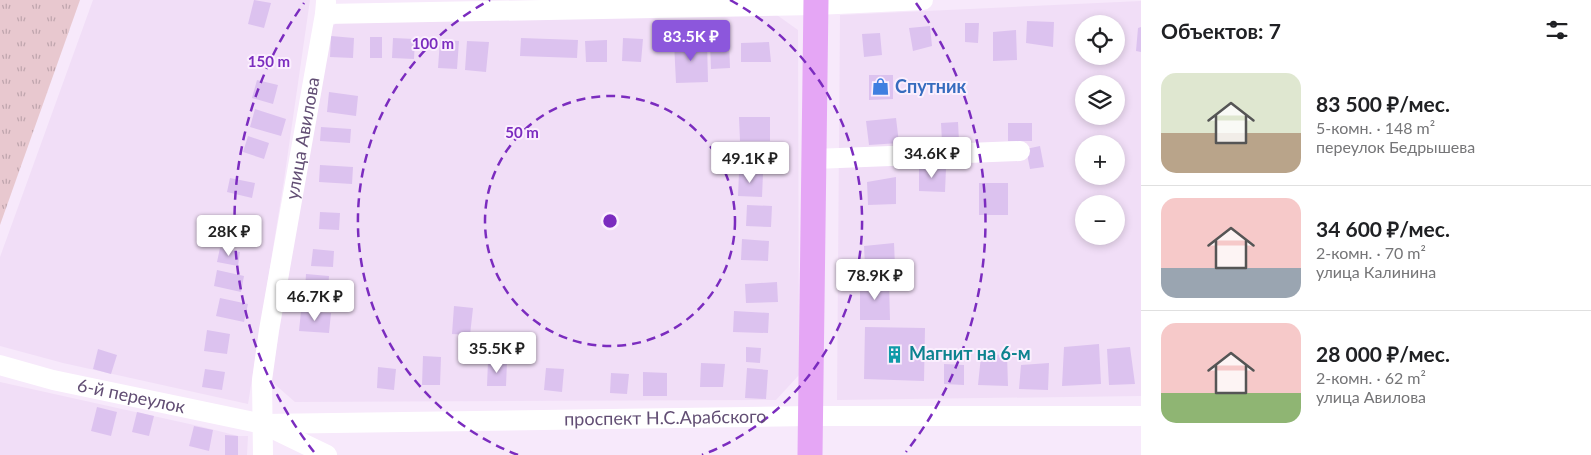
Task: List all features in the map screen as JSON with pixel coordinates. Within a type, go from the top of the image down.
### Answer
[{"type":"main road","points":[[810,455],[816,2]]},
{"type":"street","points":[[326,7],[923,0]]},
{"type":"street","name":"улица Авилова","points":[[263,455],[262,380],[269,330],[326,7]]},
{"type":"street","points":[[814,159],[1020,151]]},
{"type":"street","name":"6-й переулок","points":[[0,365],[53,380],[263,424]]},
{"type":"street","name":"проспект Н.С.Арабского","points":[[263,424],[810,416],[1141,416]]},
{"type":"street","points":[[263,424],[327,455]]},
{"type":"shaded area","points":[[93,0],[310,0],[284,180],[248,404],[63,363],[0,346],[0,257]]},
{"type":"shaded area","points":[[1141,1],[1141,396],[837,400],[840,15]]},
{"type":"shaded area","points":[[777,15],[798,30],[799,375],[776,400],[295,402],[271,381],[329,29],[340,20]]},
{"type":"shaded area","points":[[0,382],[238,436],[248,436],[247,455],[0,455]]},
{"type":"green space","points":[[0,0],[80,0],[0,225]]},
{"type":"building","points":[[254,0],[271,3],[264,28],[248,24]]},
{"type":"building","points":[[1027,21],[1054,22],[1053,47],[1026,43]]},
{"type":"building","points":[[965,23],[979,23],[978,43],[965,42]]},
{"type":"building","points":[[930,26],[932,46],[913,51],[909,28]]},
{"type":"building","points":[[1141,27],[1141,52],[1136,51],[1138,28]]},
{"type":"building","points":[[1016,30],[1017,60],[993,61],[993,32]]},
{"type":"building","points":[[880,33],[882,55],[864,57],[862,34]]},
{"type":"building","points":[[331,36],[354,38],[353,58],[330,57]]},
{"type":"building","points":[[370,37],[382,37],[382,58],[370,58]]},
{"type":"building","points":[[393,38],[415,39],[414,59],[392,58]]},
{"type":"building","points":[[521,38],[578,40],[577,58],[520,56]]},
{"type":"building","points":[[623,38],[643,39],[641,62],[622,61]]},
{"type":"building","points":[[440,40],[459,41],[457,69],[438,68]]},
{"type":"building","points":[[607,40],[607,62],[586,62],[585,41]]},
{"type":"building","points":[[729,40],[730,68],[711,69],[710,41]]},
{"type":"building","points":[[467,41],[489,42],[486,72],[465,70]]},
{"type":"building","points":[[707,41],[708,82],[676,83],[674,42]]},
{"type":"building","points":[[769,42],[771,62],[741,62],[741,43]]},
{"type":"building","name":"Спутник","points":[[869,75],[893,75],[893,99],[869,100]]},
{"type":"building","points":[[257,80],[278,85],[273,104],[252,98]]},
{"type":"building","points":[[329,92],[358,96],[356,116],[327,112]]},
{"type":"building","points":[[255,109],[286,119],[281,136],[250,127]]},
{"type":"building","points":[[739,117],[770,117],[770,141],[740,141]]},
{"type":"building","points":[[896,118],[899,143],[869,145],[866,121]]},
{"type":"building","points":[[958,122],[959,141],[942,142],[941,123]]},
{"type":"building","points":[[1008,123],[1032,123],[1032,141],[1008,141]]},
{"type":"building","points":[[321,127],[351,129],[350,143],[320,141]]},
{"type":"building","points":[[248,136],[269,143],[264,159],[243,152]]},
{"type":"building","points":[[1040,146],[1044,167],[1030,169],[1026,149]]},
{"type":"building","points":[[320,165],[353,167],[352,184],[319,182]]},
{"type":"building","points":[[919,167],[946,168],[945,192],[919,191]]},
{"type":"building","points":[[739,172],[763,173],[762,197],[738,196]]},
{"type":"building","points":[[896,177],[896,204],[868,205],[867,182]]},
{"type":"building","points":[[230,178],[255,183],[252,198],[227,192]]},
{"type":"building","points":[[979,183],[1008,183],[1008,215],[979,215]]},
{"type":"building","points":[[747,205],[772,206],[771,227],[746,226]]},
{"type":"building","points":[[320,212],[340,213],[339,230],[319,229]]},
{"type":"building","points":[[234,214],[254,218],[250,237],[230,233]]},
{"type":"building","points":[[742,239],[769,241],[768,261],[741,260]]},
{"type":"building","points":[[894,243],[895,266],[865,267],[864,246]]},
{"type":"building","points":[[220,248],[240,252],[238,266],[217,262]]},
{"type":"building","points":[[313,249],[334,251],[333,267],[311,266]]},
{"type":"building","points":[[217,270],[244,276],[241,292],[214,286]]},
{"type":"building","points":[[306,274],[329,276],[328,291],[305,290]]},
{"type":"building","points":[[777,282],[778,302],[746,303],[745,284]]},
{"type":"building","points":[[889,282],[890,320],[860,320],[860,283]]},
{"type":"building","points":[[220,298],[248,304],[244,322],[216,316]]},
{"type":"building","points":[[454,306],[473,308],[470,335],[452,334]]},
{"type":"building","points":[[301,311],[331,313],[329,333],[299,331]]},
{"type":"building","points":[[734,311],[769,313],[768,333],[733,332]]},
{"type":"building","name":"Магнит на 6-м","points":[[865,327],[925,328],[924,381],[864,379]]},
{"type":"building","points":[[207,330],[230,334],[227,354],[204,351]]},
{"type":"building","points":[[1099,344],[1101,384],[1062,386],[1064,347]]},
{"type":"building","points":[[746,347],[761,348],[760,363],[746,362]]},
{"type":"building","points":[[1130,347],[1135,384],[1109,385],[1107,349]]},
{"type":"building","points":[[98,349],[117,355],[111,374],[93,369]]},
{"type":"building","points":[[1007,354],[1008,386],[978,385],[981,356]]},
{"type":"building","points":[[423,356],[441,357],[440,385],[422,385]]},
{"type":"building","points":[[488,361],[507,361],[506,386],[487,386]]},
{"type":"building","points":[[701,363],[725,364],[723,387],[700,387]]},
{"type":"building","points":[[1049,363],[1048,390],[1019,389],[1021,365]]},
{"type":"building","points":[[944,364],[964,365],[964,385],[944,384]]},
{"type":"building","points":[[378,367],[396,369],[394,390],[377,388]]},
{"type":"building","points":[[546,368],[564,369],[562,392],[544,390]]},
{"type":"building","points":[[747,368],[768,370],[766,399],[745,398]]},
{"type":"building","points":[[205,369],[225,372],[222,390],[202,387]]},
{"type":"building","points":[[643,372],[667,373],[667,396],[643,396]]},
{"type":"building","points":[[611,373],[629,374],[627,394],[610,393]]},
{"type":"building","points":[[97,407],[117,412],[111,436],[91,431]]},
{"type":"building","points":[[137,412],[154,416],[149,436],[132,432]]},
{"type":"building","points":[[194,426],[213,430],[209,451],[189,446]]},
{"type":"building","points":[[225,435],[238,436],[238,455],[225,455]]},
{"type":"place","name":"Спутник","points":[[881,87]]},
{"type":"place","name":"Магнит на 6-м","points":[[895,354]]}]
